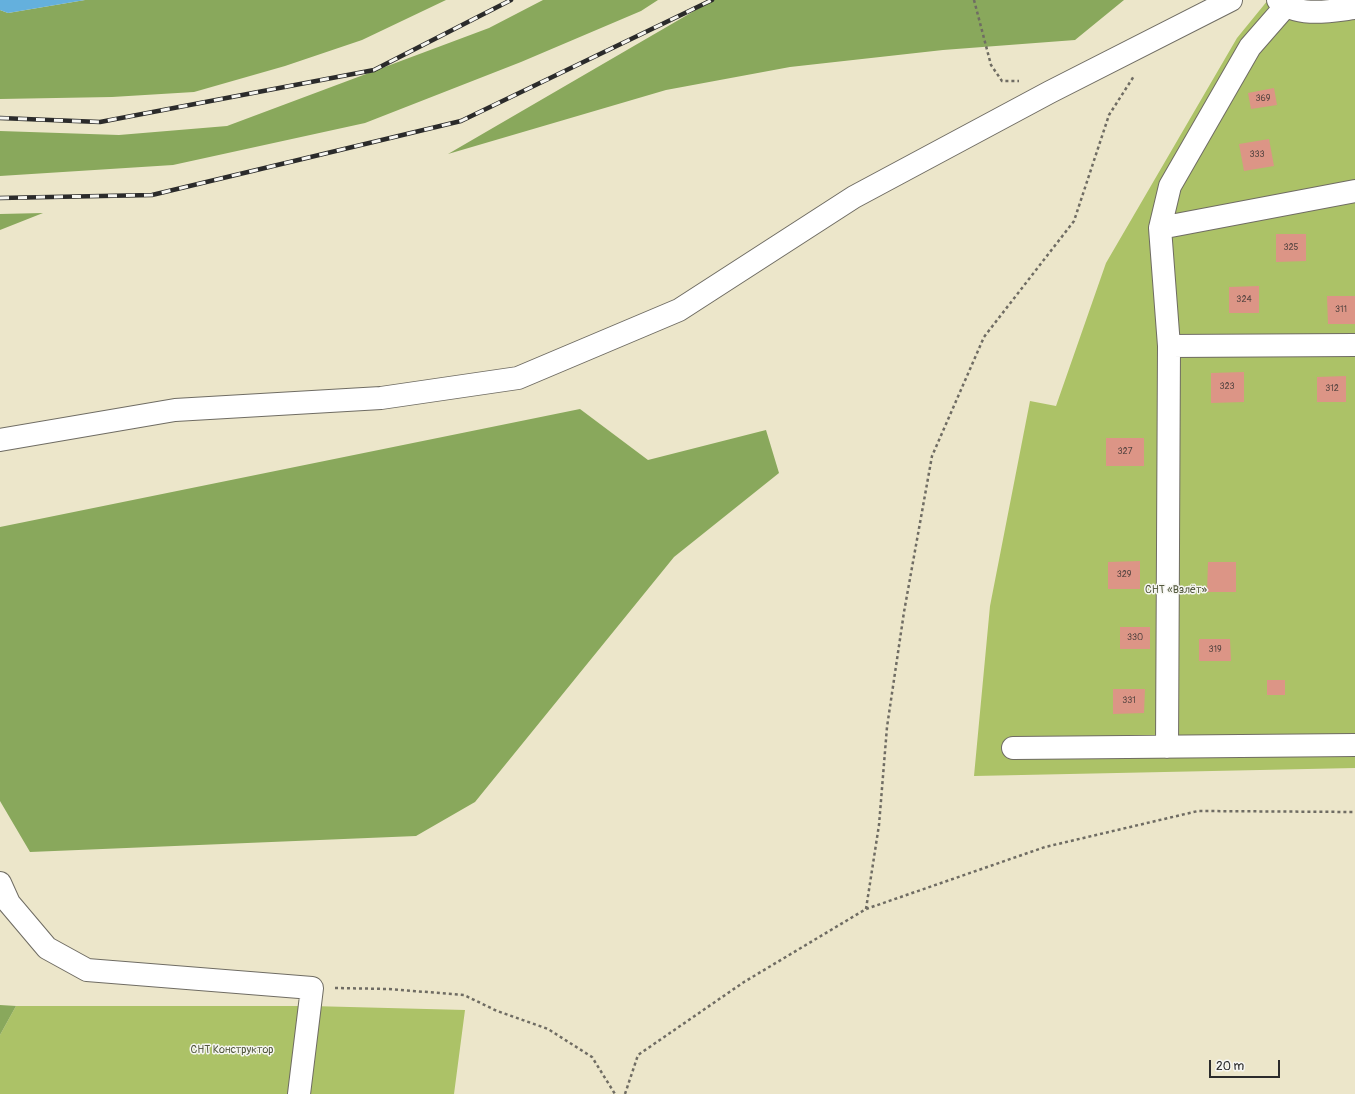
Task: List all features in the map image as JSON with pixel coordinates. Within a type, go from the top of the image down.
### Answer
[{"type":"street","points":[[0,440],[174,410],[381,398],[518,378],[678,310],[854,197],[1050,92],[1231,0]]},
{"type":"street","points":[[1168,748],[1169,346],[1160,228],[1170,186],[1250,47],[1285,2],[1321,12],[1355,8]]},
{"type":"street","points":[[1160,228],[1355,191]]},
{"type":"street","points":[[1169,346],[1355,345]]},
{"type":"street","points":[[1013,748],[1168,748],[1355,745]]},
{"type":"street","points":[[0,884],[9,903],[47,948],[86,970],[312,988],[299,1094]]},
{"type":"path","points":[[974,0],[991,65],[1002,81],[1022,81]]},
{"type":"path","points":[[866,909],[879,825],[891,704],[904,612],[932,456],[984,337],[1074,221],[1109,115],[1138,70]]},
{"type":"path","points":[[625,1094],[638,1055],[744,982],[866,909],[1045,847],[1198,811],[1355,812]]},
{"type":"path","points":[[312,988],[389,989],[464,995],[497,1010],[548,1029],[592,1057],[615,1094]]},
{"type":"green space","points":[[85,0],[446,0],[362,40],[285,66],[194,92],[112,97],[0,99],[0,10],[8,13]]},
{"type":"green space","points":[[543,0],[658,0],[641,11],[521,62],[365,123],[173,165],[0,176],[0,131],[119,135],[227,126],[489,28]]},
{"type":"green space","points":[[713,0],[1124,0],[1075,40],[943,50],[790,67],[666,90],[448,154]]},
{"type":"green space","name":"СНТ «Взлёт»","points":[[1268,0],[1355,0],[1355,768],[974,776],[990,606],[1030,401],[1056,406],[1106,263],[1237,38]]},
{"type":"green space","points":[[43,213],[0,230],[0,214]]},
{"type":"green space","points":[[580,409],[648,460],[766,430],[779,473],[674,557],[475,802],[416,836],[30,852],[0,801],[0,527]]},
{"type":"green space","points":[[0,1005],[16,1006],[0,1035]]},
{"type":"green space","name":"СНТ Конструктор","points":[[16,1006],[311,1006],[465,1010],[454,1094],[0,1094],[0,1035]]},
{"type":"water","points":[[0,0],[85,0],[8,13],[0,10]]},
{"type":"building","points":[[1274,88],[1277,105],[1251,109],[1248,93]]},
{"type":"building","points":[[1269,139],[1274,166],[1244,171],[1239,144]]},
{"type":"building","points":[[1276,234],[1306,234],[1306,261],[1276,262]]},
{"type":"building","points":[[1259,286],[1259,313],[1229,313],[1229,287]]},
{"type":"building","points":[[1327,296],[1355,296],[1355,324],[1328,324]]},
{"type":"building","points":[[1244,372],[1244,402],[1211,403],[1211,373]]},
{"type":"building","points":[[1346,376],[1346,402],[1317,402],[1317,377]]},
{"type":"building","points":[[1106,438],[1144,438],[1144,466],[1106,466]]},
{"type":"building","points":[[1140,561],[1140,589],[1108,589],[1108,562]]},
{"type":"building","points":[[1208,562],[1236,562],[1236,592],[1207,592]]},
{"type":"building","points":[[1120,627],[1150,627],[1150,649],[1120,649]]},
{"type":"building","points":[[1199,639],[1230,639],[1231,661],[1199,661]]},
{"type":"building","points":[[1267,680],[1285,680],[1285,695],[1267,695]]},
{"type":"building","points":[[1113,689],[1145,689],[1144,713],[1113,714]]},
{"type":"railway","points":[[0,118],[100,122],[374,70],[511,0]]},
{"type":"railway","points":[[0,198],[152,195],[461,121],[712,0]]}]
